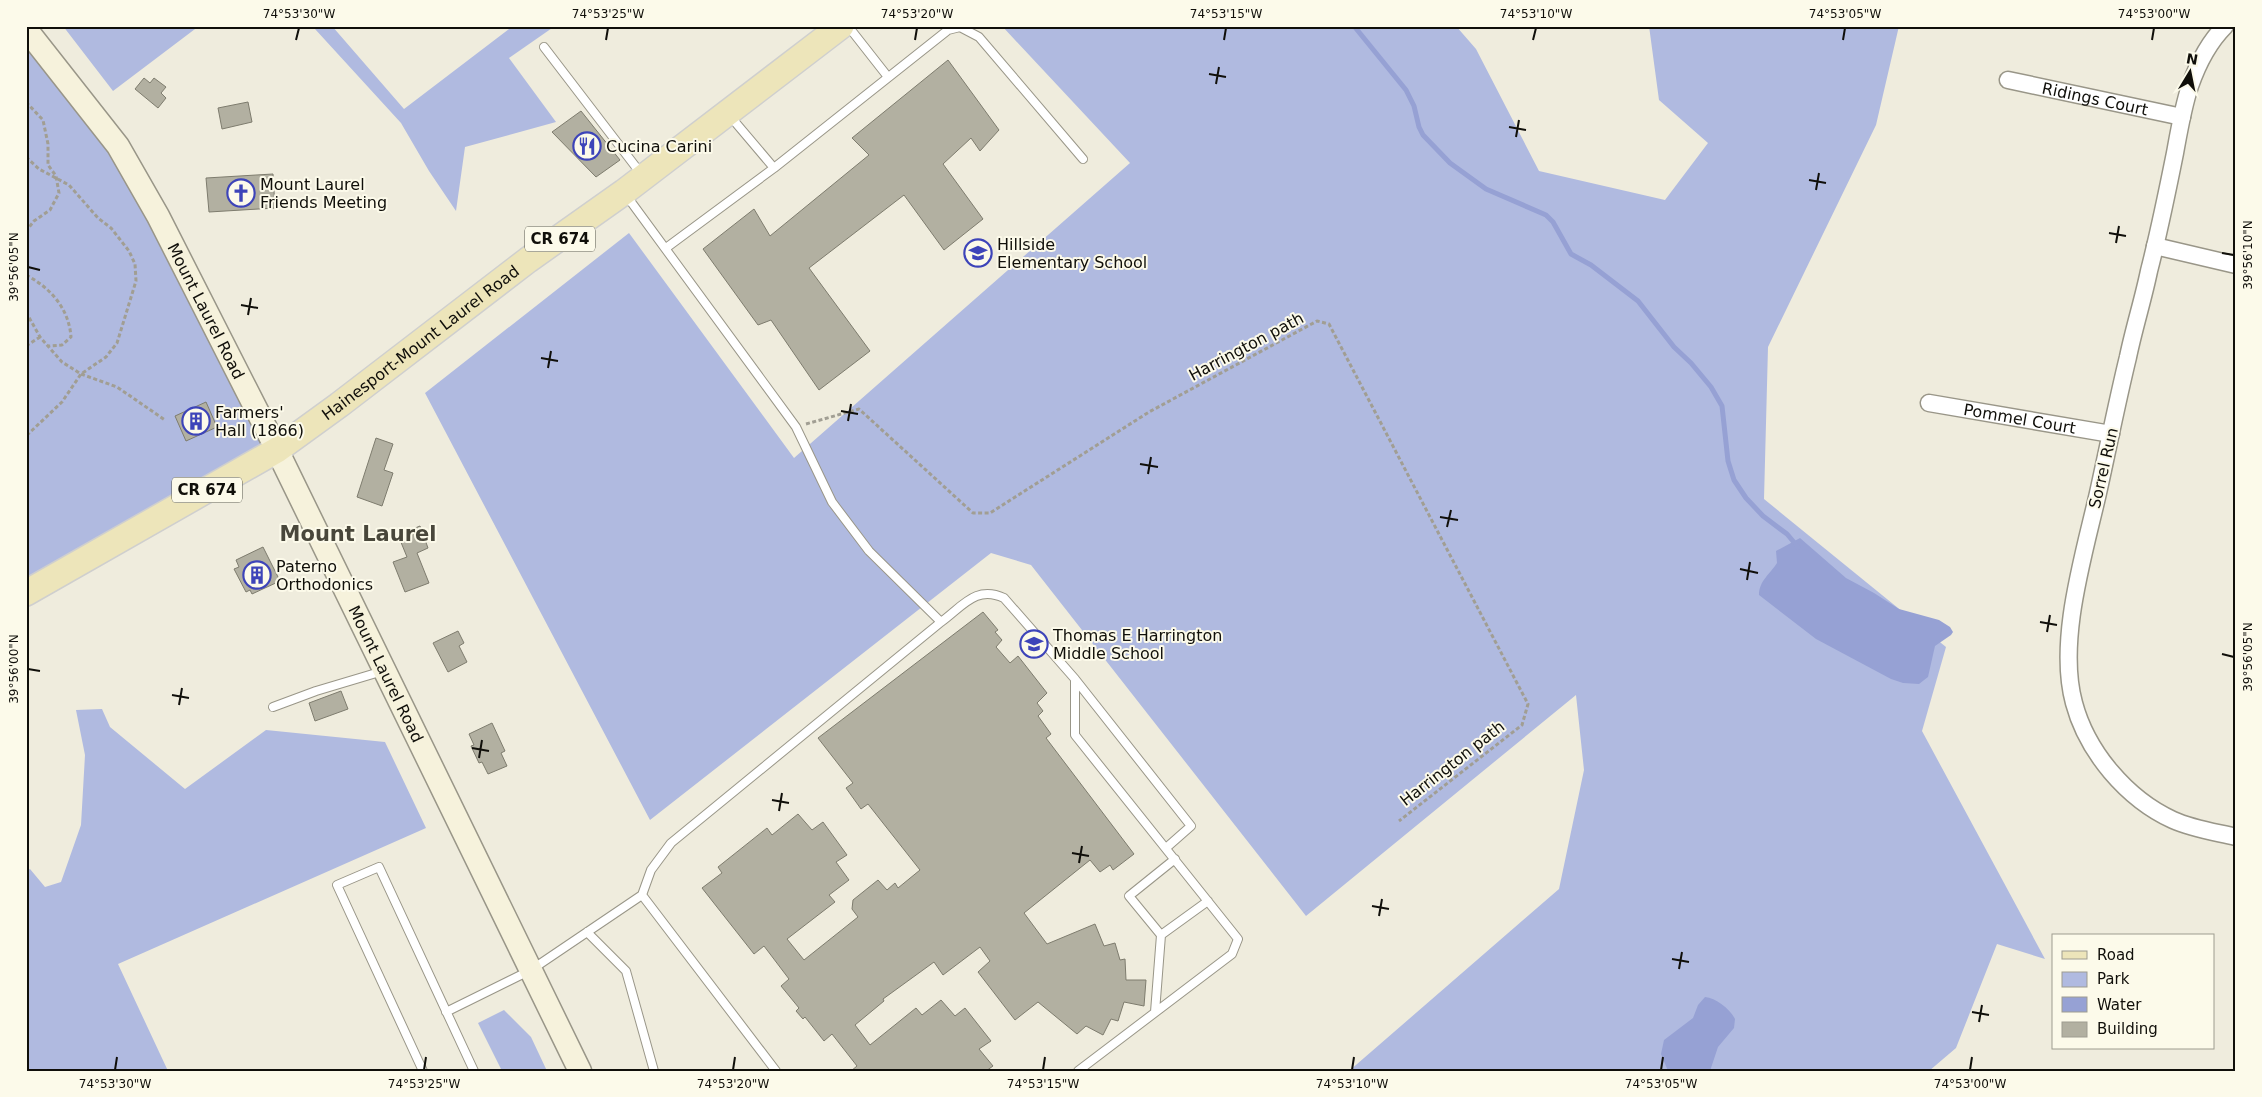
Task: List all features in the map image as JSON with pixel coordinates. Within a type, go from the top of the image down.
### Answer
[{"type":"main road","name":"Hainesport-Mount Laurel Road","points":[[26,593],[277,450],[339,405],[528,260],[624,192],[728,114],[841,26]]},
{"type":"main road","name":"Mount Laurel Road","points":[[26,29],[112,138],[158,216],[277,450],[580,1071]]},
{"type":"street","name":"Sorrel Run","points":[[2225,26],[2202,56],[2190,86],[2182,117],[2155,246],[2111,434],[2073,615],[2068,659],[2074,703],[2091,744],[2119,780],[2136,795],[2173,820],[2236,837]]},
{"type":"street","name":"Ridings Court","points":[[2008,80],[2182,117]]},
{"type":"street","points":[[2155,246],[2236,265]]},
{"type":"street","name":"Pommel Court","points":[[1929,403],[2111,434]]},
{"type":"lane","points":[[848,26],[888,78]]},
{"type":"lane","points":[[666,248],[774,168],[948,30],[960,26],[979,36],[1083,160]]},
{"type":"lane","points":[[544,47],[643,177]]},
{"type":"lane","points":[[728,114],[774,168]]},
{"type":"lane","points":[[624,192],[796,427],[832,502],[869,551],[941,622]]},
{"type":"lane","points":[[446,1012],[531,970],[642,895],[651,870],[670,843],[978,594],[992,593],[1004,598],[1075,679],[1192,826],[1166,848]]},
{"type":"lane","points":[[273,707],[316,691],[385,670]]},
{"type":"lane","points":[[1075,679],[1075,735],[1238,939],[1232,954],[1078,1071]]},
{"type":"lane","points":[[1156,1012],[1161,935],[1129,896],[1175,859]]},
{"type":"lane","points":[[423,1071],[337,885],[379,868],[474,1071]]},
{"type":"lane","points":[[642,895],[776,1071]]},
{"type":"lane","points":[[1161,935],[1208,901]]},
{"type":"lane","points":[[587,932],[626,971],[654,1071]]},
{"type":"path","points":[[26,102],[43,120],[48,144],[48,165],[57,178],[59,193],[50,210],[34,221],[27,230],[26,252]]},
{"type":"path","points":[[26,157],[39,169],[69,185],[93,212],[111,228],[129,251],[135,264],[136,281],[117,343],[106,357],[81,374],[62,402],[26,436]]},
{"type":"path","points":[[26,275],[55,296],[68,317],[71,337],[62,344],[49,346]]},
{"type":"path","points":[[26,312],[40,337],[62,362],[81,374],[117,387],[165,420]]},
{"type":"path","name":"Harrington path","points":[[796,427],[859,409],[973,513],[990,513],[1149,412],[1317,321],[1329,324],[1528,704],[1522,725],[1399,821]]},
{"type":"path","points":[[26,346],[40,337]]},
{"type":"green space","points":[[63,26],[199,26],[113,91]]},
{"type":"green space","points":[[308,26],[332,26],[404,109],[513,26],[555,26],[509,58],[556,122],[465,147],[456,211],[429,171],[401,123],[315,29]]},
{"type":"green space","points":[[1002,26],[1456,26],[1476,49],[1539,171],[1665,200],[1708,143],[1659,100],[1649,26],[1899,26],[1876,125],[1768,347],[1764,499],[1946,647],[1922,731],[2045,959],[1997,944],[1956,1048],[1929,1071],[1349,1071],[1559,889],[1584,770],[1576,695],[1306,916],[1031,565],[991,553],[650,820],[425,393],[629,233],[794,458],[1130,163]]},
{"type":"green space","points":[[26,33],[118,146],[277,450],[26,587]]},
{"type":"green space","points":[[102,709],[110,727],[185,789],[266,730],[385,742],[426,828],[118,964],[168,1071],[26,1071],[26,871],[30,869],[45,887],[61,882],[81,825],[85,755],[76,710]]},
{"type":"green space","points":[[504,1010],[531,1037],[547,1071],[502,1071],[478,1023]]},
{"type":"water","points":[[1800,538],[1846,578],[1899,609],[1939,620],[1950,627],[1953,632],[1951,635],[1935,646],[1928,677],[1919,684],[1903,683],[1891,679],[1816,639],[1759,595],[1763,582],[1777,563],[1776,551]]},
{"type":"water","points":[[1705,997],[1718,1002],[1730,1011],[1735,1019],[1734,1028],[1718,1047],[1710,1071],[1668,1071],[1661,1054],[1664,1040],[1693,1018],[1698,1005]]},
{"type":"building","points":[[948,60],[999,130],[980,151],[971,138],[943,164],[983,219],[944,250],[904,195],[809,268],[870,351],[819,390],[771,320],[758,325],[703,249],[754,209],[770,236],[869,155],[852,138]]},
{"type":"building","points":[[144,78],[150,83],[154,78],[166,87],[161,93],[166,98],[158,108],[135,89]]},
{"type":"building","points":[[248,102],[252,122],[222,129],[218,108]]},
{"type":"building","name":"Cucina Carini","points":[[581,111],[620,160],[596,177],[552,132]]},
{"type":"building","name":"Mount Laurel Friends Meeting","points":[[273,174],[275,208],[209,212],[206,178]]},
{"type":"building","name":"Farmers' Hall (1866)","points":[[206,402],[217,427],[186,441],[175,416]]},
{"type":"building","points":[[376,438],[393,444],[384,470],[393,473],[382,506],[357,497]]},
{"type":"building","points":[[420,526],[428,548],[417,553],[429,583],[405,592],[393,562],[407,557],[398,535]]},
{"type":"building","name":"Paterno Orthodonics","points":[[263,547],[280,581],[252,594],[250,590],[246,592],[234,569],[239,567],[236,560]]},
{"type":"building","points":[[983,612],[998,630],[995,632],[1002,640],[996,647],[1010,663],[1018,656],[1047,693],[1037,703],[1043,711],[1038,716],[1051,734],[1046,738],[1134,854],[1113,870],[1110,865],[1100,872],[1090,860],[1024,913],[1047,944],[1095,924],[1104,946],[1115,943],[1120,960],[1125,959],[1126,980],[1146,980],[1144,1006],[1124,1002],[1118,1021],[1111,1019],[1103,1035],[1086,1026],[1077,1034],[1038,1002],[1015,1020],[978,972],[990,961],[980,947],[943,975],[934,962],[883,999],[884,1001],[855,1025],[870,1045],[916,1008],[922,1015],[941,1000],[955,1016],[965,1008],[991,1041],[979,1049],[993,1066],[986,1071],[851,1071],[857,1066],[832,1034],[824,1041],[805,1017],[803,1019],[796,1011],[799,1008],[781,986],[789,979],[764,946],[754,954],[702,888],[722,873],[718,867],[767,828],[772,835],[798,814],[812,830],[823,822],[847,855],[836,862],[849,880],[829,895],[835,902],[787,939],[804,960],[858,917],[852,909],[853,900],[878,880],[887,890],[895,883],[898,888],[920,870],[868,804],[861,809],[846,788],[853,783],[818,738]]},
{"type":"building","points":[[458,631],[464,643],[459,646],[467,662],[448,672],[433,643]]},
{"type":"building","points":[[341,691],[348,709],[315,721],[309,703]]},
{"type":"building","points":[[492,723],[505,751],[501,753],[507,766],[488,774],[482,762],[479,763],[471,746],[474,745],[469,734]]},
{"type":"waterway","points":[[1354,26],[1406,90],[1414,106],[1423,135],[1450,163],[1486,189],[1546,215],[1553,222],[1571,254],[1591,265],[1638,301],[1674,347],[1691,363],[1711,387],[1722,406],[1728,461],[1734,480],[1746,498],[1763,516],[1787,534],[1798,547]]},
{"type":"place","name":"Cucina Carini","points":[[587,146]]},
{"type":"place","name":"Mount Laurel Friends Meeting","points":[[241,193]]},
{"type":"place","name":"Hillside Elementary School","points":[[978,253]]},
{"type":"place","name":"Farmers' Hall (1866)","points":[[196,421]]},
{"type":"place","name":"Paterno Orthodonics","points":[[257,575]]},
{"type":"place","name":"Thomas E Harrington Middle School","points":[[1034,644]]},
{"type":"district","name":"Mount Laurel","points":[[358,534]]}]
